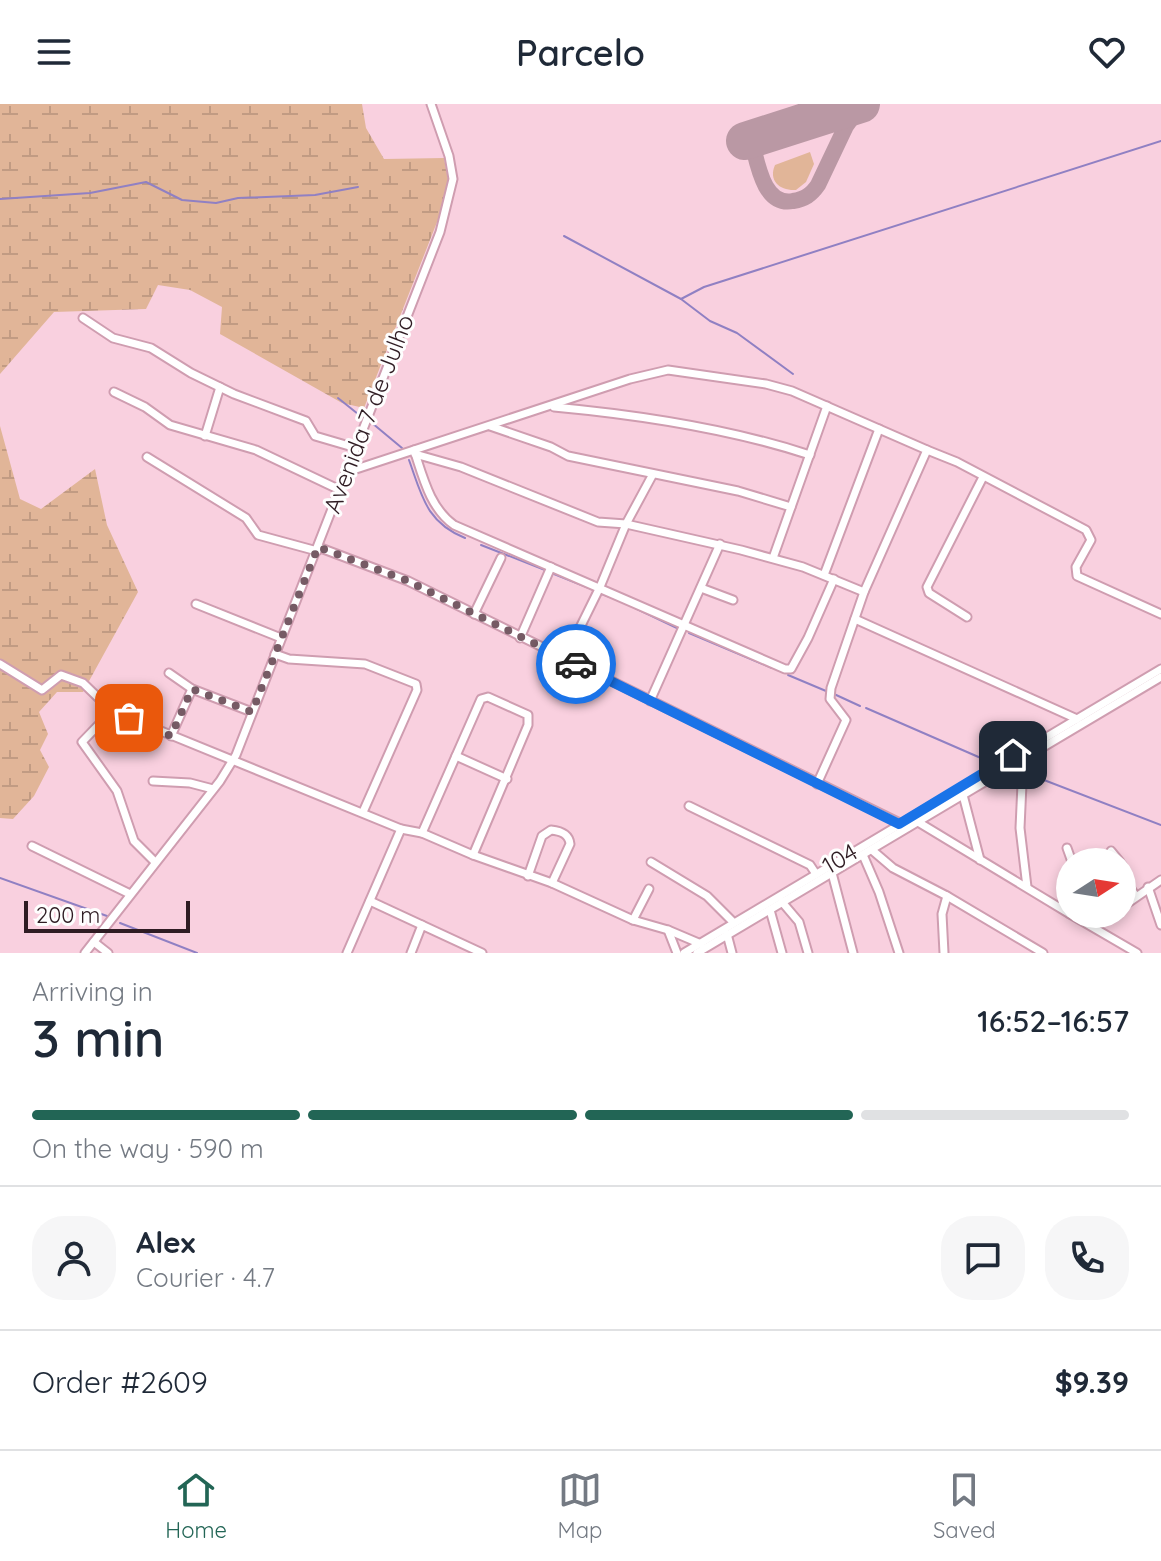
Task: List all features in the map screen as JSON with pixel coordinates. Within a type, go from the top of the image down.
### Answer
[{"type":"street","name":"Avenida 7 de Julho","points":[[85,953],[233,761],[318,549],[447,208],[453,179],[449,156],[431,104]]},
{"type":"street","points":[[83,318],[113,338],[151,348],[220,387],[306,421],[313,435],[319,438],[356,448]]},
{"type":"street","points":[[347,472],[630,379],[668,370],[766,384],[827,406],[957,462],[1086,530],[1091,540],[1076,567],[1077,576],[1161,614]]},
{"type":"street","points":[[205,436],[220,387]]},
{"type":"street","points":[[114,392],[145,407],[170,425],[271,456],[340,490]]},
{"type":"street","points":[[773,558],[827,406]]},
{"type":"street","points":[[548,407],[675,423],[779,445],[810,455]]},
{"type":"street","points":[[490,426],[568,456],[738,491],[791,507]]},
{"type":"street","points":[[824,575],[879,429]]},
{"type":"street","points":[[817,784],[846,720],[830,696],[855,619],[927,450]]},
{"type":"street","points":[[415,452],[461,467],[586,518],[720,544],[773,558],[864,592]]},
{"type":"street","points":[[415,452],[426,485],[445,518],[471,533],[789,670],[808,638],[834,579]]},
{"type":"street","points":[[147,457],[246,518],[258,535],[318,549],[408,581],[904,826]]},
{"type":"street","points":[[565,658],[600,587],[626,524],[653,474]]},
{"type":"street","points":[[967,617],[929,593],[927,587],[983,477]]},
{"type":"street","points":[[650,701],[720,544]]},
{"type":"street","points":[[474,614],[501,558]]},
{"type":"street","points":[[520,638],[551,567]]},
{"type":"street","points":[[701,588],[733,600]]},
{"type":"street","points":[[196,604],[281,638]]},
{"type":"street","points":[[855,619],[1077,719]]},
{"type":"street","points":[[275,654],[289,659],[365,664],[416,684],[417,690],[363,812]]},
{"type":"street","points":[[0,664],[42,690],[61,675],[79,681],[112,711],[401,829],[422,833],[552,883],[633,920],[668,930],[700,948],[770,910],[817,877],[832,873],[872,850],[904,826],[918,822],[1001,767],[1147,681],[1161,677]]},
{"type":"street","name":"104","points":[[684,953],[700,948],[733,922],[904,826],[1077,719],[1147,681],[1161,669]]},
{"type":"street","points":[[169,673],[192,689],[252,712]]},
{"type":"street","points":[[171,736],[192,689]]},
{"type":"street","points":[[422,833],[484,697],[523,711],[529,720],[473,855]]},
{"type":"street","points":[[112,711],[82,742],[117,791],[134,841],[155,862]]},
{"type":"street","points":[[456,756],[507,779]]},
{"type":"street","points":[[1001,767],[1022,784],[1020,828],[1027,887]]},
{"type":"street","points":[[153,781],[190,783],[213,789]]},
{"type":"street","points":[[963,795],[980,860]]},
{"type":"street","points":[[689,806],[808,863],[817,877]]},
{"type":"street","points":[[918,822],[1056,905]]},
{"type":"street","points":[[347,953],[401,829]]},
{"type":"street","points":[[528,876],[542,836],[557,830],[567,836],[570,844],[552,883]]},
{"type":"street","points":[[32,846],[130,894]]},
{"type":"street","points":[[872,850],[893,868],[1043,953]]},
{"type":"street","points":[[863,855],[899,953]]},
{"type":"street","points":[[651,862],[707,896],[733,922]]},
{"type":"street","points":[[832,873],[853,953]]},
{"type":"street","points":[[1136,894],[1161,880]]},
{"type":"street","points":[[1148,887],[1161,925]]},
{"type":"street","points":[[633,920],[649,889]]},
{"type":"street","points":[[944,953],[942,914],[947,896]]},
{"type":"street","points":[[370,901],[482,953]]},
{"type":"street","points":[[782,902],[799,922],[808,953]]},
{"type":"street","points":[[770,910],[782,953]]},
{"type":"street","points":[[411,953],[422,925]]},
{"type":"street","points":[[1098,928],[1137,953]]},
{"type":"street","points":[[668,930],[677,953]]},
{"type":"street","points":[[727,934],[732,953]]},
{"type":"street","points":[[94,942],[108,953]]},
{"type":"green space","points":[[0,104],[362,104],[366,128],[384,159],[444,158],[448,179],[441,212],[364,408],[342,403],[220,334],[222,307],[190,290],[158,285],[146,309],[54,312],[0,374]]},
{"type":"green space","points":[[810,152],[814,164],[806,182],[796,190],[777,184],[773,176],[775,165]]},
{"type":"green space","points":[[0,426],[20,499],[41,509],[95,469],[107,525],[138,592],[83,692],[57,692],[39,712],[48,734],[40,750],[49,767],[34,796],[13,819],[0,818]]},
{"type":"waterway","points":[[681,299],[704,287],[1161,141]]},
{"type":"waterway","points":[[0,199],[90,193],[146,182],[182,200],[216,203],[238,198],[315,195],[358,187]]},
{"type":"waterway","points":[[564,236],[681,299],[710,321],[737,333],[793,374]]},
{"type":"waterway","points":[[338,398],[363,418]]},
{"type":"waterway","points":[[372,423],[402,448]]},
{"type":"waterway","points":[[409,460],[422,496],[434,516],[452,532],[465,538]]},
{"type":"waterway","points":[[481,545],[545,570]]},
{"type":"waterway","points":[[554,574],[594,590]]},
{"type":"waterway","points":[[602,594],[618,600]]},
{"type":"waterway","points":[[635,608],[679,629]]},
{"type":"waterway","points":[[689,633],[772,668]]},
{"type":"waterway","points":[[788,675],[826,691]]},
{"type":"waterway","points":[[834,694],[860,706]]},
{"type":"waterway","points":[[866,708],[990,762]]},
{"type":"waterway","points":[[1018,770],[1161,825]]},
{"type":"waterway","points":[[0,878],[107,916]]},
{"type":"waterway","points":[[120,923],[197,953]]},
{"type":"taxiway","points":[[751,139],[763,180],[774,197],[783,201],[801,199],[818,185],[846,126],[862,104]]},
{"type":"runway","points":[[745,141],[861,104]]},
{"type":"way so far","points":[[129,718],[171,736],[192,689],[252,712],[318,547],[408,581],[576,664]]},
{"type":"route","points":[[576,664],[899,824],[1013,755]]}]
